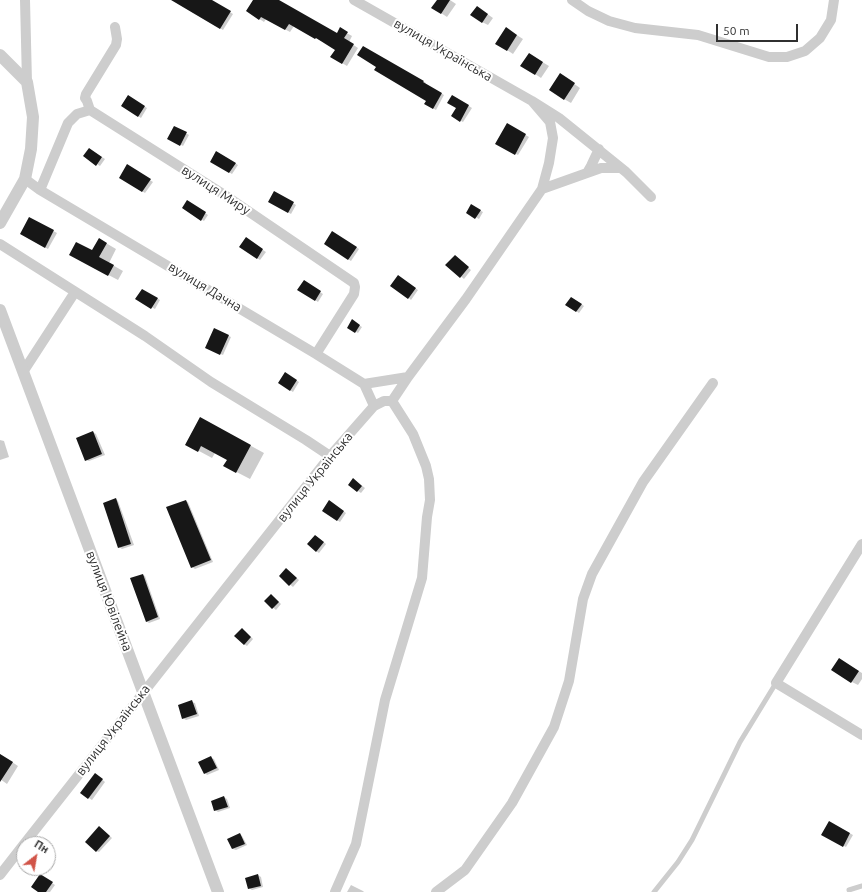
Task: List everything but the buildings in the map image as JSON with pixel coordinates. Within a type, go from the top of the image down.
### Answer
[{"type":"street","points":[[0,223],[25,179],[31,149],[33,117],[27,82],[25,0]]},
{"type":"street","name":"вулиця Українська","points":[[354,0],[532,101],[559,118],[599,149],[640,185],[651,197]]},
{"type":"street","points":[[572,0],[588,11],[609,21],[635,28],[698,35],[769,57],[787,57],[805,51],[820,38],[831,20],[834,0]]},
{"type":"street","points":[[40,190],[68,123],[77,114],[90,110],[85,98],[86,94],[116,45],[117,39],[115,27]]},
{"type":"street","points":[[0,55],[27,82]]},
{"type":"street","name":"вулиця Українська","points":[[392,401],[408,376],[466,299],[542,189],[549,163],[553,138],[550,122],[532,101]]},
{"type":"street","name":"вулиця Миру","points":[[90,110],[223,194],[354,283],[354,294],[316,354]]},
{"type":"street","points":[[587,173],[599,149]]},
{"type":"street","points":[[542,189],[601,168],[621,168]]},
{"type":"street","name":"вулиця Дачна","points":[[25,179],[40,190],[364,384]]},
{"type":"street","points":[[0,244],[145,336],[211,382],[330,456]]},
{"type":"street","points":[[23,372],[75,292]]},
{"type":"street","name":"вулиця Ювілейна","points":[[0,310],[218,892]]},
{"type":"street","points":[[335,892],[356,844],[385,700],[399,659],[422,578],[427,517],[430,500],[429,479],[426,466],[413,434],[392,401],[384,401],[374,406],[364,384],[408,376]]},
{"type":"street","points":[[436,892],[465,870],[512,803],[554,727],[569,681],[583,599],[592,574],[643,482],[714,383]]},
{"type":"street","name":"вулиця Українська","points":[[30,836],[330,456],[374,406]]},
{"type":"street","points":[[862,544],[776,683],[862,735]]},
{"type":"street","name":"вулиця Українська","points":[[0,875],[16,854]]},
{"type":"lane","points":[[654,892],[678,862],[692,840],[740,742],[776,683]]},
{"type":"lane","points":[[849,890],[862,886]]}]
